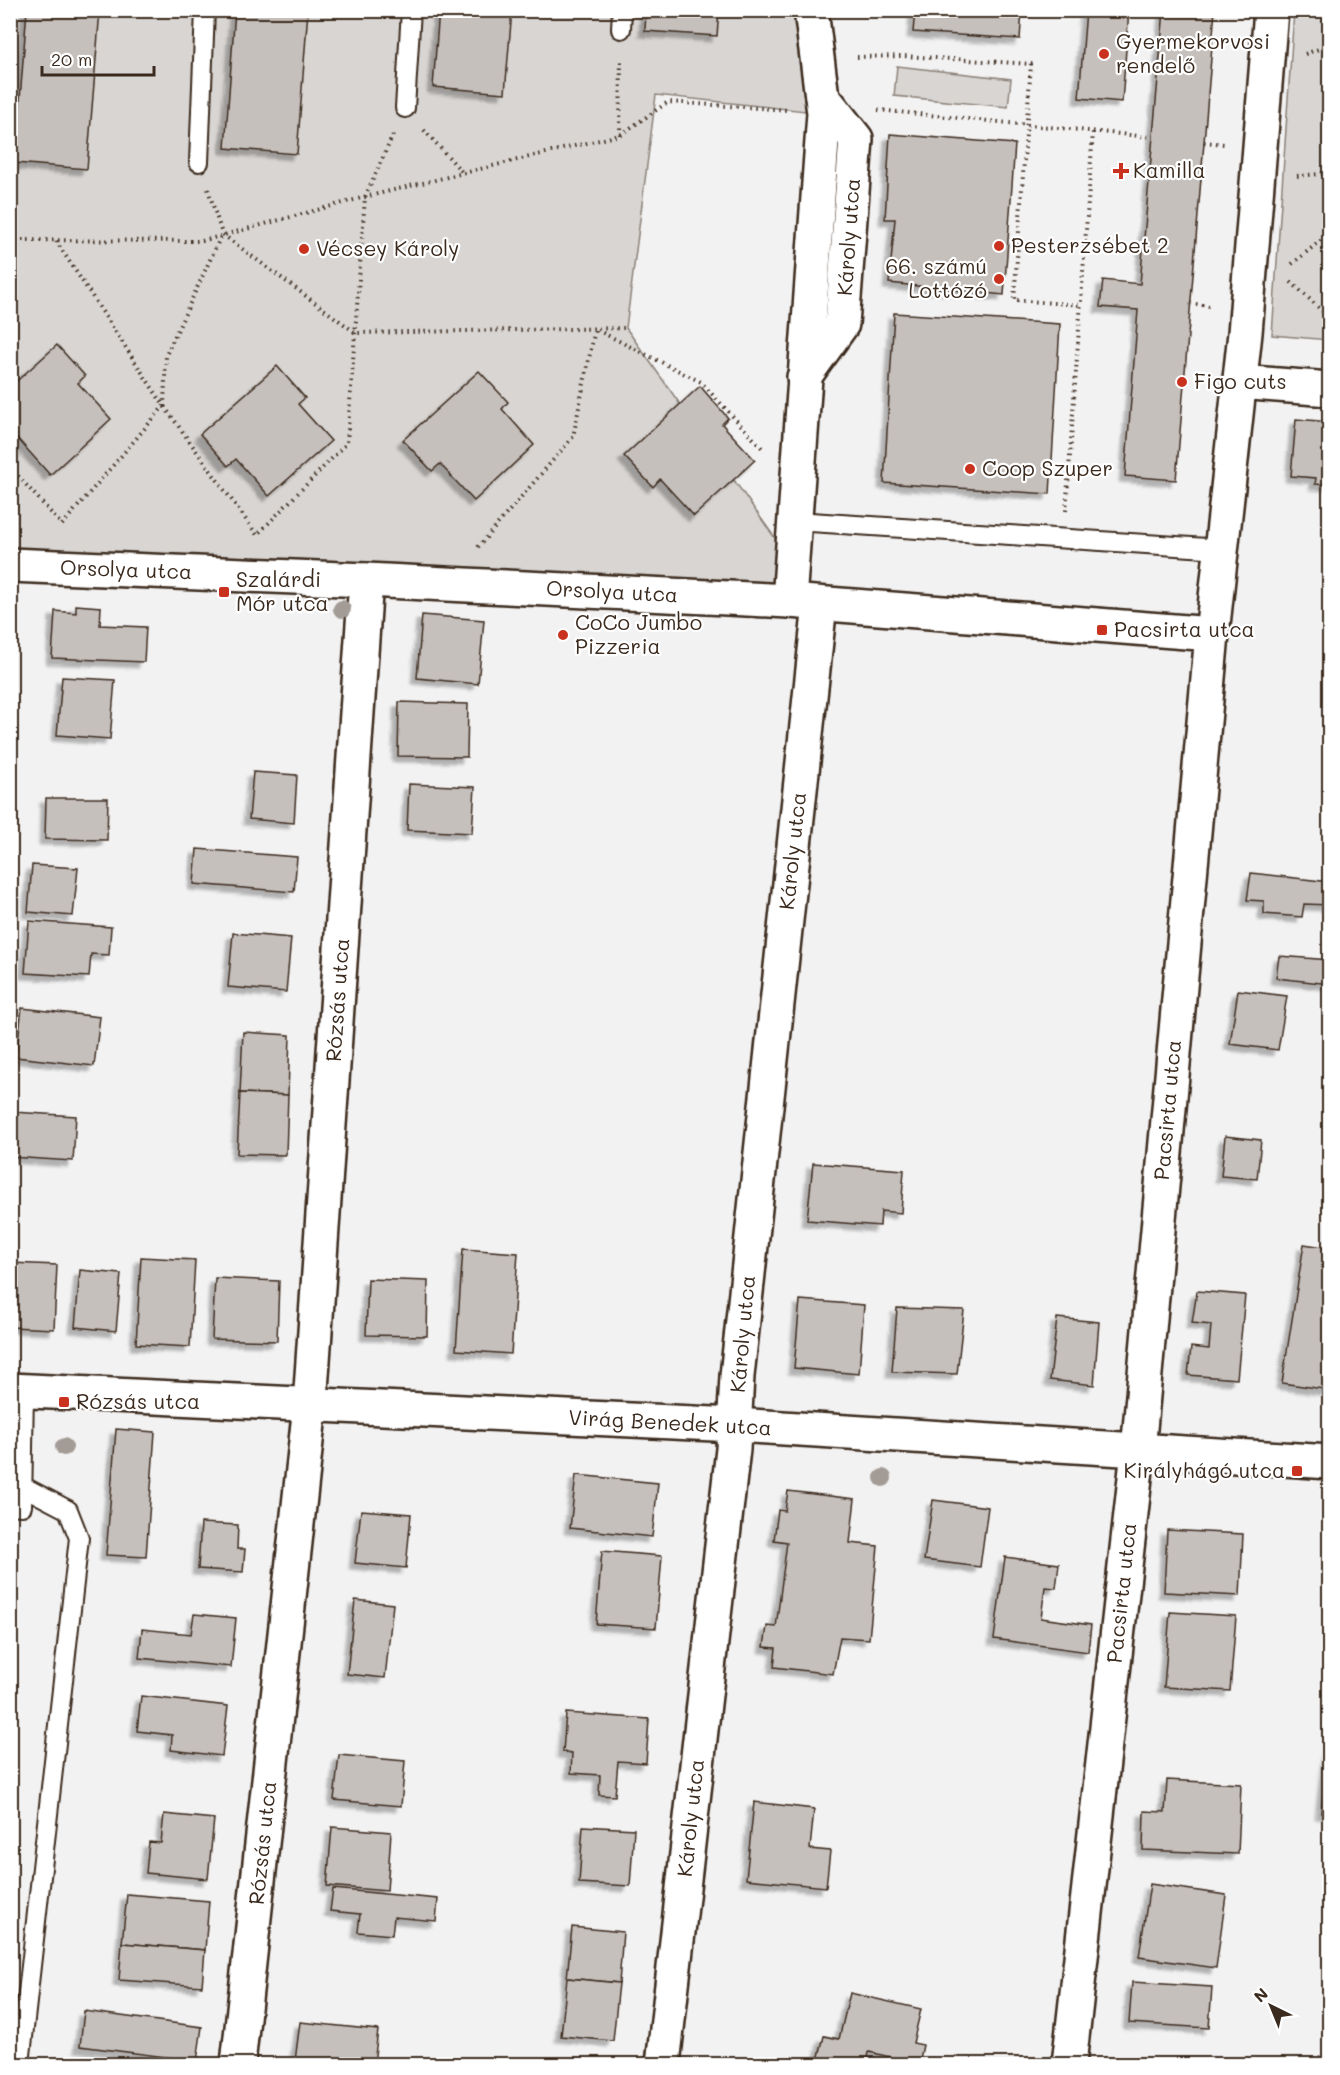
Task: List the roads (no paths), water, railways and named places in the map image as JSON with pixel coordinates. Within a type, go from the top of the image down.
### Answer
[{"type":"street","name":"Károly utca","points":[[663,2064],[735,1425],[804,603],[795,521],[804,377],[827,107],[811,10]]},
{"type":"street","name":"Pacsirta utca","points":[[1069,2064],[1138,1451],[1212,634],[1245,333],[1272,10]]},
{"type":"street","points":[[1239,382],[1329,389]]},
{"type":"street","name":"Orsolya utca","points":[[10,565],[366,580],[804,603],[1212,634]]},
{"type":"street","name":"Rózsás utca","points":[[238,2064],[310,1405],[366,580]]},
{"type":"street","name":"Virág Benedek utca","points":[[17,1390],[735,1425],[1329,1462]]},
{"type":"lane","points":[[199,162],[206,10]]},
{"type":"lane","points":[[405,108],[411,10]]},
{"type":"lane","points":[[621,29],[622,10]]},
{"type":"lane","points":[[795,521],[1222,549]]},
{"type":"lane","points":[[10,1505],[21,1506],[17,1390]]},
{"type":"lane","points":[[20,2064],[16,2037],[79,1538],[68,1510],[22,1486]]},
{"type":"place","name":"Gyermekorvosi rendelő","points":[[1104,54]]},
{"type":"place","name":"Kamilla","points":[[1121,171]]},
{"type":"place","name":"Pesterzsébet 2","points":[[999,246]]},
{"type":"place","name":"Vécsey Károly","points":[[304,249]]},
{"type":"place","name":"66. számú Lottózó","points":[[999,279]]},
{"type":"place","name":"Figo cuts","points":[[1182,382]]},
{"type":"place","name":"Coop Szuper","points":[[970,469]]},
{"type":"place","name":"Szalárdi Mór utca","points":[[224,592]]},
{"type":"place","name":"Pacsirta utca","points":[[1102,630]]},
{"type":"place","name":"CoCo Jumbo Pizzeria","points":[[563,635]]},
{"type":"place","name":"Rózsás utca","points":[[64,1402]]},
{"type":"place","name":"Királyhágó utca","points":[[1297,1471]]}]
